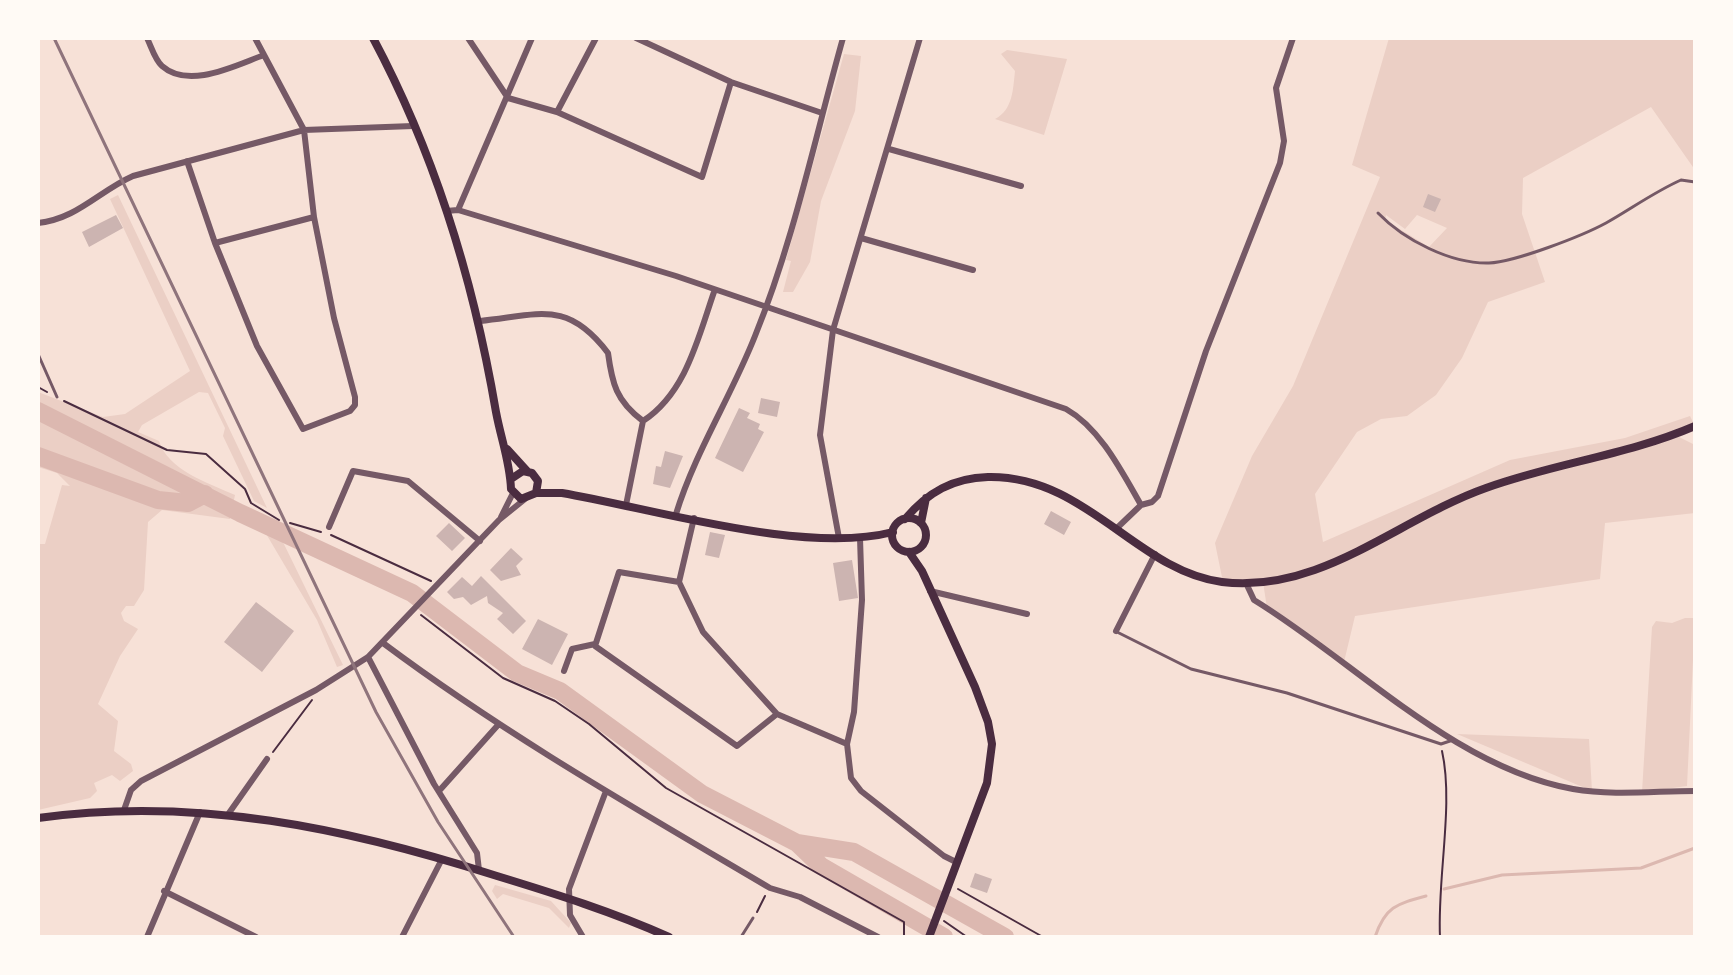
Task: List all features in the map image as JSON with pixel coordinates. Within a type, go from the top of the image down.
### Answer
[{"type":"main road","points":[[373,38],[413,126],[446,211],[480,321],[513,493],[525,499],[536,493],[562,493],[789,535],[871,538],[895,544],[909,552],[922,571],[979,698],[992,744],[987,783],[929,937]]},
{"type":"main road","points":[[871,538],[893,532],[926,497],[944,485],[974,477],[1018,479],[1052,490],[1118,527],[1155,554],[1203,578],[1246,583],[1305,575],[1434,509],[1486,487],[1635,447],[1695,426]]},
{"type":"main road","points":[[507,449],[538,481],[562,493]]},
{"type":"main road","points":[[511,479],[518,473],[528,472]]},
{"type":"main road","points":[[536,493],[538,481]]},
{"type":"main road","points":[[922,571],[919,549],[926,538],[921,523],[926,497]]},
{"type":"main road","points":[[905,519],[921,523]]},
{"type":"main road","points":[[893,532],[895,544]]},
{"type":"main road","points":[[909,552],[919,549]]},
{"type":"main road","points":[[38,818],[124,810],[229,813],[361,836],[623,916],[669,937]]},
{"type":"street","points":[[147,38],[160,65],[189,76],[219,71],[264,55]]},
{"type":"street","points":[[187,161],[215,243],[257,346],[303,429],[350,411],[355,405],[314,217],[304,130],[255,38]]},
{"type":"street","points":[[468,38],[508,98],[557,112],[702,177],[731,82]]},
{"type":"street","points":[[458,210],[532,38]]},
{"type":"street","points":[[557,112],[596,38]]},
{"type":"street","points":[[636,38],[731,82],[822,113]]},
{"type":"street","points":[[676,514],[694,465],[766,307],[802,194],[843,38]]},
{"type":"street","points":[[839,538],[820,435],[833,330],[920,38]]},
{"type":"street","points":[[1118,527],[1141,505],[1152,502],[1158,496],[1206,351],[1276,177],[1284,141],[1276,88],[1293,38]]},
{"type":"street","points":[[38,223],[69,216],[107,188],[133,176],[304,130],[413,126]]},
{"type":"street","points":[[889,149],[1021,186]]},
{"type":"street","points":[[446,211],[458,210],[676,276],[714,292],[766,307],[1075,414],[1107,451],[1141,505]]},
{"type":"street","points":[[215,243],[314,217]]},
{"type":"street","points":[[861,238],[973,270]]},
{"type":"street","points":[[626,505],[643,421],[653,414],[682,378],[714,292]]},
{"type":"street","points":[[480,321],[557,314],[571,317],[608,353],[610,380],[633,414],[643,421]]},
{"type":"street","points":[[329,527],[353,471],[408,481],[480,541]]},
{"type":"street","points":[[499,520],[513,493]]},
{"type":"street","points":[[124,810],[131,790],[141,781],[316,690],[368,657],[499,520],[525,499]]},
{"type":"street","points":[[694,518],[679,582],[703,632],[777,714],[847,744]]},
{"type":"street","points":[[860,538],[862,600],[854,712],[847,744],[851,778],[861,791],[956,862]]},
{"type":"street","points":[[1116,631],[1155,554]]},
{"type":"street","points":[[595,644],[619,572],[679,582]]},
{"type":"street","points":[[1246,583],[1254,600],[1453,740],[1500,763],[1572,789],[1612,793],[1695,791]]},
{"type":"street","points":[[930,591],[1027,614]]},
{"type":"street","points":[[383,643],[498,725],[606,791],[770,888],[800,897],[878,937]]},
{"type":"street","points":[[564,671],[572,649],[595,644],[737,746],[777,714]]},
{"type":"street","points":[[368,657],[439,791],[477,853],[479,870]]},
{"type":"street","points":[[439,791],[498,725]]},
{"type":"street","points":[[229,813],[267,759]]},
{"type":"street","points":[[583,937],[570,915],[568,898],[579,859],[606,791]]},
{"type":"street","points":[[147,937],[200,812]]},
{"type":"street","points":[[402,937],[442,859]]},
{"type":"street","points":[[164,891],[256,937]]},
{"type":"lane","points":[[1378,213],[1394,229],[1429,247],[1453,257],[1488,263],[1580,235],[1681,180],[1695,182]]},
{"type":"lane","points":[[38,354],[57,397]]},
{"type":"lane","points":[[1116,631],[1191,669],[1287,693],[1441,744],[1453,740]]},
{"type":"lane","points":[[741,937],[753,918]]},
{"type":"path","points":[[57,397],[105,424],[167,450],[206,454],[245,489],[251,503],[279,520]]},
{"type":"path","points":[[290,523],[327,533],[439,583]]},
{"type":"path","points":[[413,609],[503,678],[555,701],[589,724],[666,788],[904,922],[904,937]]},
{"type":"path","points":[[267,759],[309,708],[316,690]]},
{"type":"path","points":[[1440,937],[1438,902],[1445,808],[1441,744]]},
{"type":"path","points":[[949,880],[974,901],[1043,937]]},
{"type":"path","points":[[753,918],[770,888]]},
{"type":"path","points":[[935,916],[967,937]]},
{"type":"shaded area","points":[[1389,38],[1695,38],[1695,170],[1651,107],[1523,178],[1522,214],[1545,282],[1488,302],[1462,358],[1436,395],[1407,416],[1381,419],[1357,432],[1315,494],[1323,542],[1510,460],[1625,438],[1690,416],[1695,426],[1675,435],[1695,445],[1695,513],[1605,523],[1600,579],[1355,616],[1344,662],[1267,608],[1263,582],[1223,582],[1215,543],[1252,456],[1293,386],[1380,177],[1352,165]],"holes":[[[1386,215],[1405,229],[1417,215],[1447,228],[1429,247],[1385,220]]]},
{"type":"shaded area","points":[[1007,50],[1067,59],[1044,135],[995,119],[1009,105],[1013,92],[1015,71],[1001,54]]},
{"type":"shaded area","points":[[844,54],[861,56],[855,111],[821,201],[810,262],[793,292],[783,292],[791,261],[786,260]]},
{"type":"shaded area","points":[[118,195],[267,508],[254,501],[223,436],[225,428],[208,393],[199,392],[142,425],[138,432],[159,441],[180,468],[235,495],[230,519],[162,510],[148,522],[144,590],[134,606],[126,606],[121,613],[124,621],[138,629],[120,656],[98,704],[118,721],[114,751],[131,764],[133,771],[120,781],[112,775],[94,783],[97,791],[90,798],[38,810],[38,544],[45,544],[62,485],[70,486],[57,473],[38,467],[38,392],[103,417],[125,414],[190,371],[110,199]]},
{"type":"shaded area","points":[[265,532],[281,538],[343,665],[337,667],[317,620]]},
{"type":"shaded area","points":[[1695,618],[1687,786],[1642,792],[1652,627],[1656,621],[1672,623]]},
{"type":"shaded area","points":[[1457,734],[1589,739],[1592,791]]},
{"type":"shaded area","points":[[495,885],[551,901],[571,923],[569,928],[549,908],[503,894],[497,899],[492,891]]},
{"type":"building","points":[[1428,194],[1441,199],[1435,212],[1423,207]]},
{"type":"building","points":[[116,215],[123,228],[89,247],[82,232]]},
{"type":"building","points":[[761,398],[780,402],[777,417],[758,413]]},
{"type":"building","points":[[739,408],[750,413],[747,418],[760,424],[758,429],[764,432],[743,472],[715,458]]},
{"type":"building","points":[[665,451],[683,456],[670,488],[653,484],[656,466],[661,467]]},
{"type":"building","points":[[1051,511],[1071,522],[1064,535],[1044,524]]},
{"type":"building","points":[[449,523],[465,538],[452,551],[436,536]]},
{"type":"building","points":[[710,532],[725,535],[719,558],[705,555]]},
{"type":"building","points":[[511,548],[523,559],[516,566],[521,575],[501,581],[490,570]]},
{"type":"building","points":[[852,560],[858,598],[839,601],[833,563]]},
{"type":"building","points":[[481,576],[526,621],[513,634],[497,619],[503,613],[488,603],[487,596],[471,605],[463,597],[454,599],[447,592],[462,577],[472,586]]},
{"type":"building","points":[[256,602],[294,631],[262,672],[224,642]]},
{"type":"building","points":[[538,619],[568,634],[552,665],[522,649]]},
{"type":"building","points":[[975,873],[992,879],[987,893],[970,887]]},
{"type":"waterway","points":[[38,411],[240,513],[412,593],[517,673],[560,691],[702,794],[797,843],[854,852],[1005,937]]},
{"type":"waterway","points":[[38,456],[158,500],[188,503],[205,494]]},
{"type":"waterway","points":[[797,843],[821,866],[944,937]]},
{"type":"waterway","points":[[1444,889],[1502,875],[1641,868],[1695,848]]},
{"type":"waterway","points":[[1375,937],[1383,919],[1393,908],[1426,896]]},
{"type":"railway","points":[[54,38],[376,712],[438,822],[514,937]]}]
